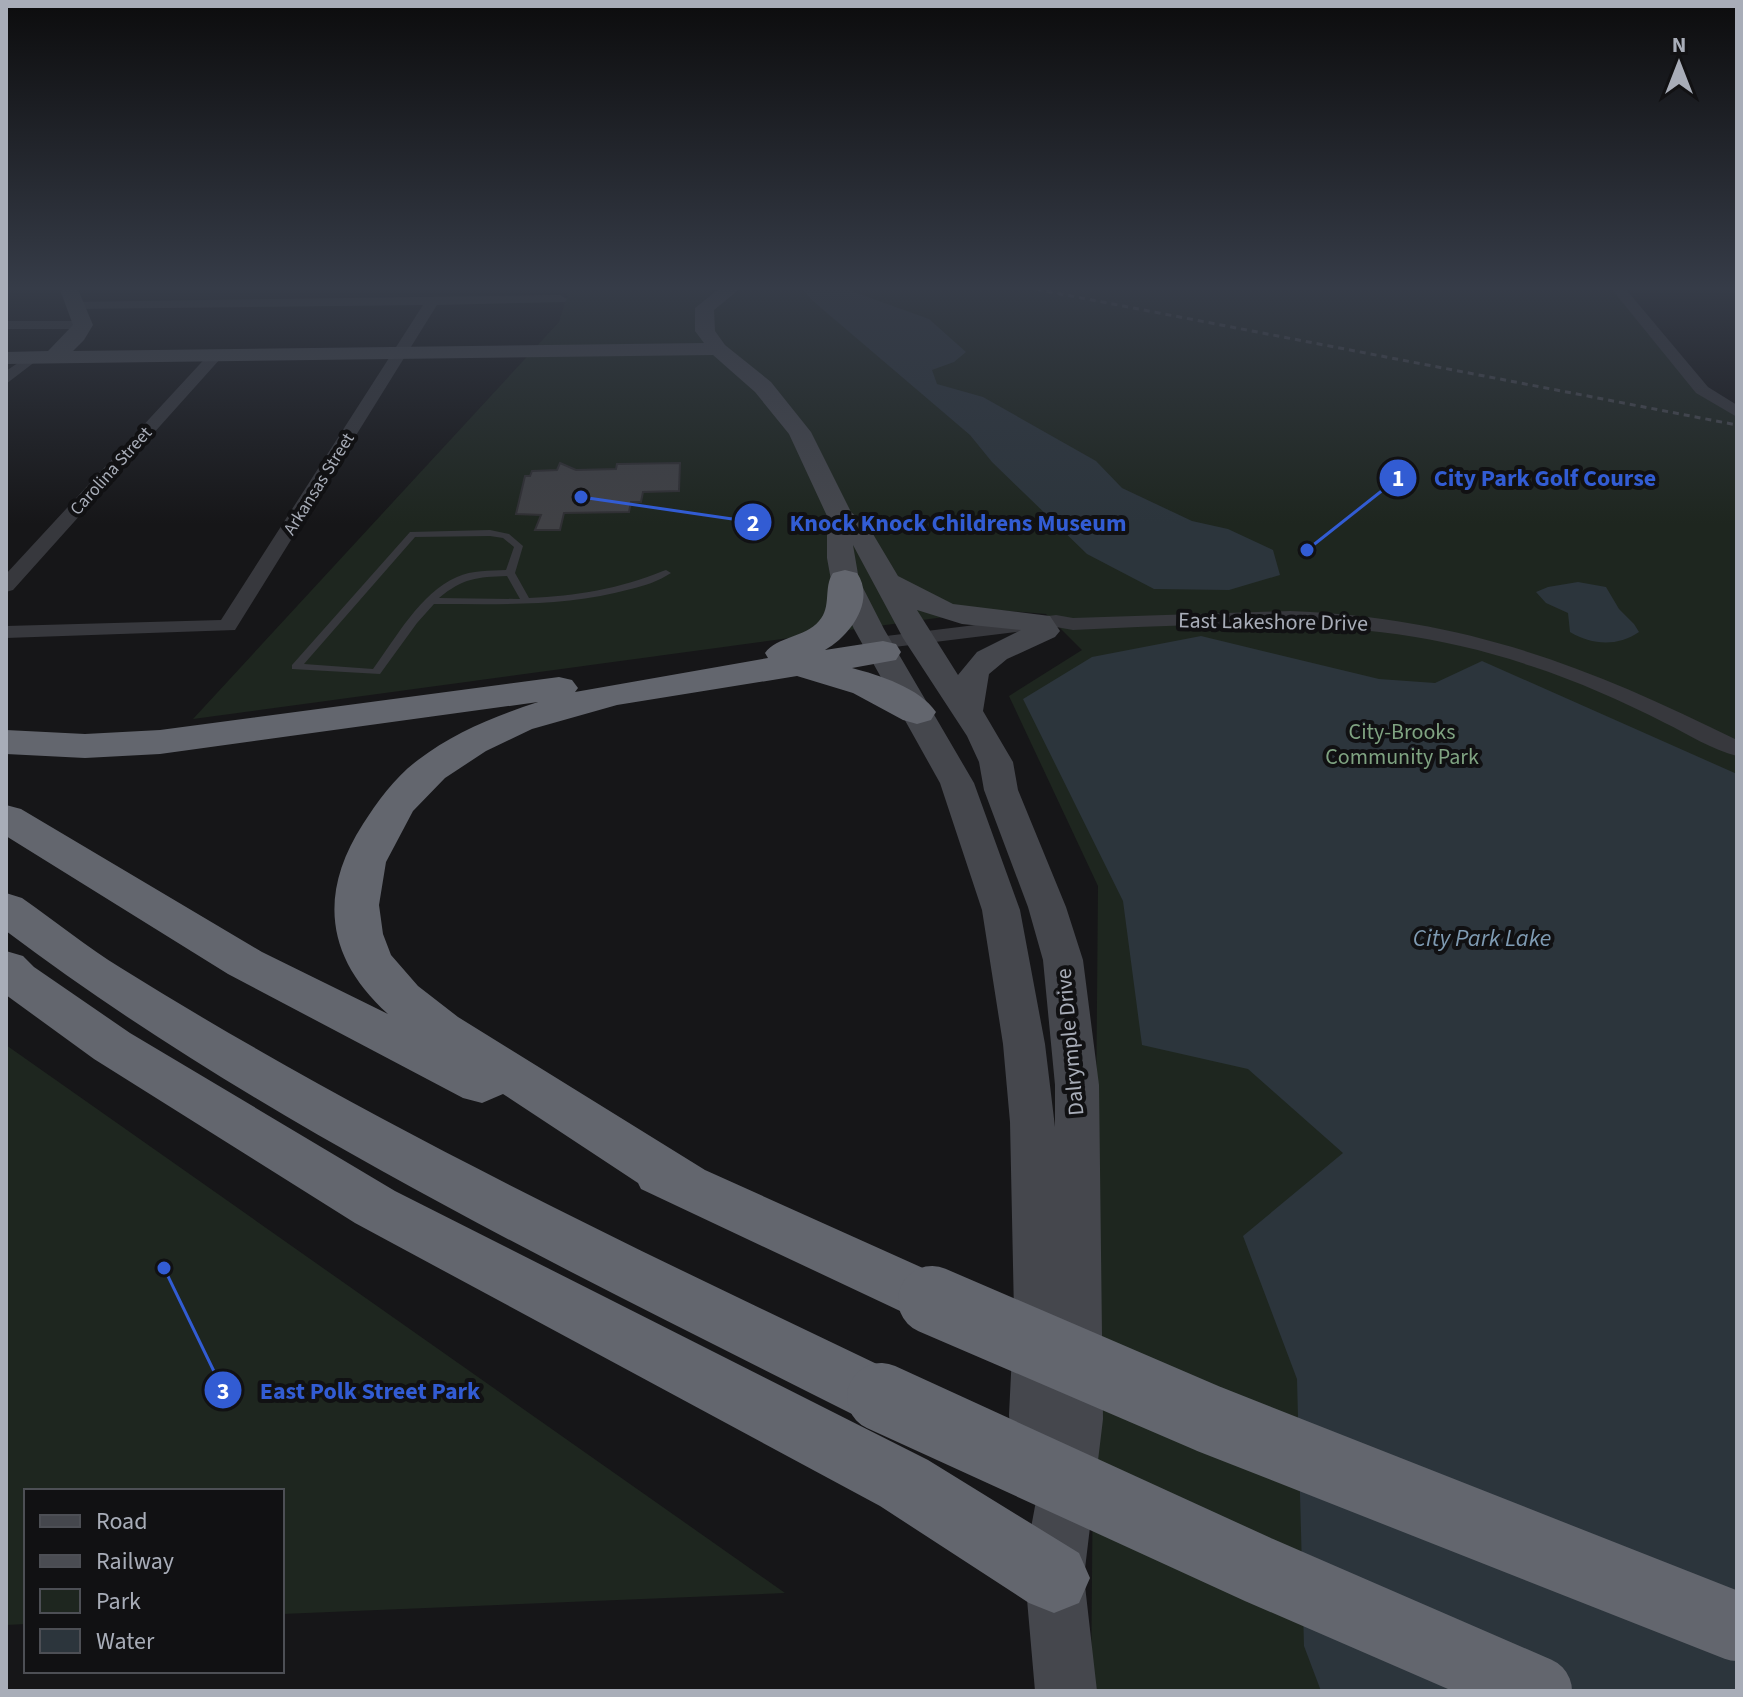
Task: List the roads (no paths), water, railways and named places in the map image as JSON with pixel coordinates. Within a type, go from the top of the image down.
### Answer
[{"type":"highway","points":[[688,1187],[484,1059],[418,1013],[396,992],[370,959],[362,941],[356,908],[365,856],[393,809],[421,780],[469,745],[531,716],[596,696],[752,667],[812,643],[835,628],[845,610],[845,580]]},
{"type":"highway","points":[[6,742],[85,746],[174,740],[752,667],[901,645]]},
{"type":"highway","points":[[752,667],[839,674],[883,690],[917,712]]},
{"type":"highway","points":[[6,818],[285,985],[688,1187],[932,1300],[1209,1419],[1737,1627]]},
{"type":"highway","points":[[6,908],[101,978],[217,1049],[399,1154],[669,1293],[881,1397],[1272,1576],[1538,1691]]},
{"type":"highway","points":[[6,967],[17,979],[112,1046],[375,1207],[904,1483],[1054,1578]]},
{"type":"street","name":"Carolina Street","points":[[6,586],[206,366]]},
{"type":"street","name":"Arkansas Street","points":[[6,632],[228,626],[394,366]]},
{"type":"street","name":"Dalrymple Drive","points":[[740,366],[784,409],[800,432],[840,516],[861,535],[885,579],[917,712],[957,783],[1001,910],[1013,973],[1032,1122],[1039,1313],[1036,1415],[1066,1691]]},
{"type":"street","points":[[1682,366],[1702,390],[1737,412]]},
{"type":"street","name":"Dalrymple Drive","points":[[840,516],[840,558],[845,580],[901,645],[967,711],[996,762],[1001,790],[1047,907],[1063,960],[1077,1085],[1076,1419],[1054,1578]]},
{"type":"street","points":[[885,579],[910,598],[948,613],[1053,626]]},
{"type":"street","name":"East Lakeshore Drive","points":[[901,645],[1053,626],[1305,618],[1420,629],[1529,657],[1606,687],[1737,749]]},
{"type":"street","points":[[967,711],[973,674],[981,665],[995,654],[1053,626]]},
{"type":"street","points":[[901,645],[972,766],[1001,790]]},
{"type":"lane","points":[[510,573],[459,580],[432,601],[376,672],[296,667],[413,534],[490,533],[506,536],[519,546],[510,573],[527,602]]},
{"type":"lane","points":[[432,601],[527,602],[629,587],[666,573]]},
{"type":"water","points":[[889,366],[942,366],[932,370],[937,384],[983,397],[1096,461],[1122,488],[1192,521],[1228,529],[1273,550],[1280,575],[1229,590],[1154,589],[1087,554],[992,462],[970,435]]},
{"type":"water","points":[[1578,582],[1606,587],[1619,609],[1639,632],[1622,640],[1596,642],[1570,632],[1568,613],[1546,603],[1536,592]]},
{"type":"water","name":"City Park Lake","points":[[1201,636],[1379,679],[1435,683],[1482,661],[1737,774],[1737,1691],[1321,1691],[1304,1646],[1297,1379],[1243,1236],[1343,1153],[1248,1069],[1142,1045],[1123,901],[1023,699],[1092,657]]},
{"type":"railway","points":[[1434,366],[1737,425]]},
{"type":"place","name":"Knock Knock Childrens Museum","points":[[581,497]]},
{"type":"place","name":"City Park Golf Course","points":[[1307,550]]},
{"type":"place","name":"East Polk Street Park","points":[[164,1268]]},
{"type":"park label","name":"City-Brooks Community Park","points":[[1402,744]]}]
